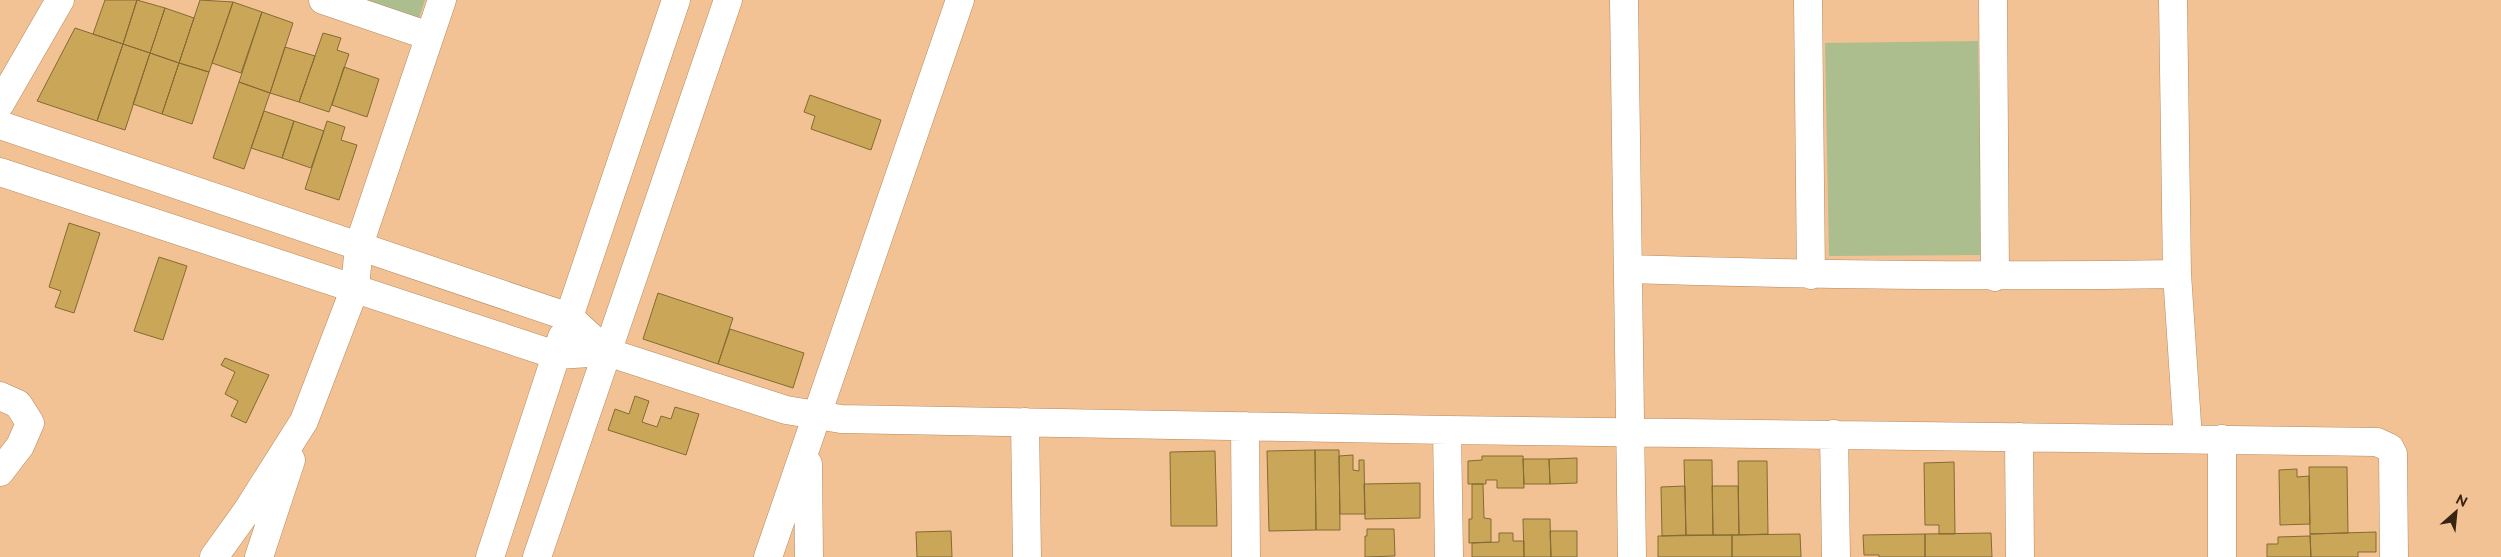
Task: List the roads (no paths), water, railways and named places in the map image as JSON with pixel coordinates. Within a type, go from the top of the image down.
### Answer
[{"type":"street","points":[[0,104],[60,0]]},
{"type":"street","points":[[259,557],[304,421],[354,288],[359,245],[442,0]]},
{"type":"street","points":[[490,557],[676,0]]},
{"type":"street","points":[[537,557],[728,0]]},
{"type":"street","points":[[768,557],[960,0]]},
{"type":"street","points":[[1624,0],[1632,557]]},
{"type":"street","points":[[1808,0],[1811,275]]},
{"type":"street","points":[[1993,0],[1996,277]]},
{"type":"street","points":[[2173,0],[2177,274],[2188,439]]},
{"type":"street","points":[[328,1],[429,36]]},
{"type":"street","points":[[0,125],[569,316],[606,352]]},
{"type":"street","points":[[0,172],[556,355],[606,352],[786,410],[816,416],[841,419],[1447,430],[2377,442],[2384,444],[2393,454],[2394,557]]},
{"type":"street","points":[[1628,269],[1811,275],[1996,277],[2177,274]]},
{"type":"street","points":[[0,396],[18,404],[30,423],[20,446],[0,472]]},
{"type":"street","points":[[214,557],[247,511],[304,421]]},
{"type":"street","points":[[1025,422],[1027,557]]},
{"type":"street","points":[[1245,426],[1246,557]]},
{"type":"street","points":[[1447,430],[1449,557]]},
{"type":"street","points":[[1834,434],[1836,557]]},
{"type":"street","points":[[2019,437],[2020,557]]},
{"type":"street","points":[[2222,439],[2222,557]]},
{"type":"street","points":[[807,442],[809,557]]}]
